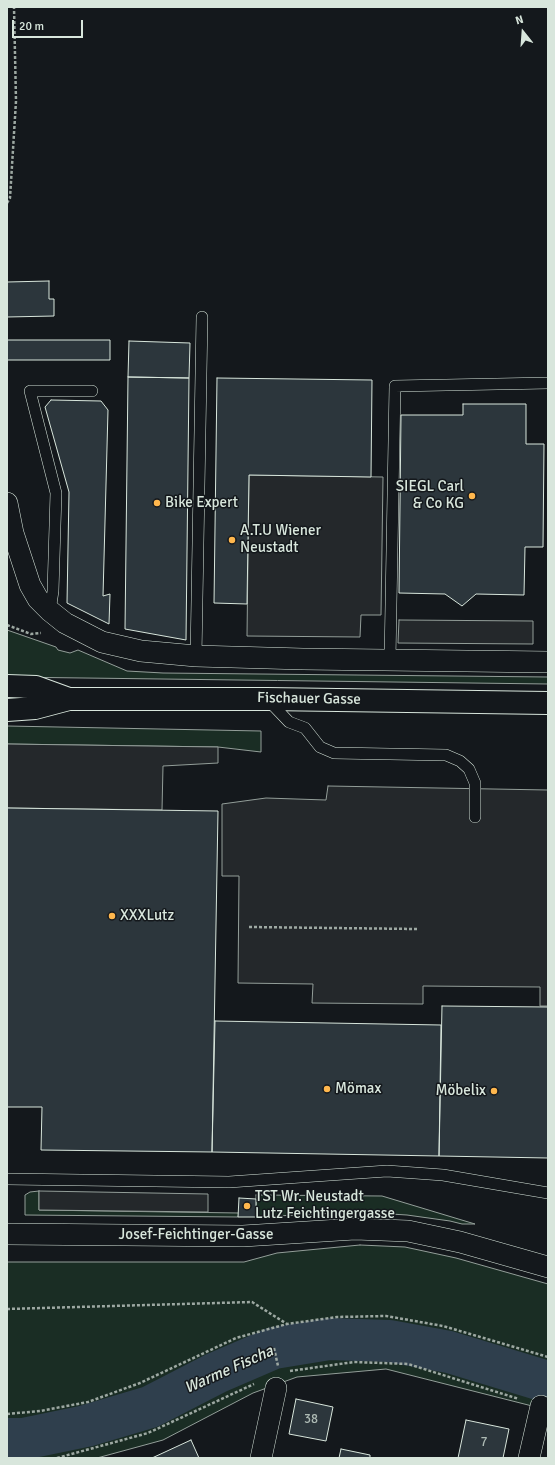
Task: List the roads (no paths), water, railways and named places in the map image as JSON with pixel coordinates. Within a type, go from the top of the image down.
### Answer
[{"type":"main road","name":"Fischauer Gasse","points":[[7,686],[36,687],[69,699]]},
{"type":"main road","name":"Fischauer Gasse","points":[[7,710],[35,708],[69,699],[266,698],[548,703]]},
{"type":"street","points":[[7,503],[10,530],[30,585],[38,599],[65,623],[102,642],[141,651],[196,656],[548,662]]},
{"type":"street","name":"Josef-Feichtinger-Gasse","points":[[7,1234],[243,1236],[356,1229],[408,1231],[460,1242],[548,1266]]},
{"type":"street","points":[[261,1458],[276,1378]]},
{"type":"street","points":[[529,1458],[541,1406]]},
{"type":"lane","points":[[196,656],[202,317]]},
{"type":"lane","points":[[390,660],[395,386],[548,383]]},
{"type":"lane","points":[[50,611],[53,592],[56,493],[30,391],[92,391]]},
{"type":"lane","points":[[266,698],[289,722],[305,728],[320,747],[334,753],[446,755],[460,761],[469,770],[476,783],[475,817]]},
{"type":"lane","points":[[7,1179],[229,1182],[387,1171],[443,1175],[548,1193]]},
{"type":"waterway","name":"Warme Fischa","points":[[7,1439],[23,1439],[86,1426],[150,1407],[216,1373],[274,1348],[329,1339],[389,1341],[449,1352],[548,1382]]},
{"type":"place","name":"SIEGL Carl & Co KG","points":[[472,496]]},
{"type":"place","name":"Bike Expert","points":[[157,503]]},
{"type":"place","name":"A.T.U Wiener Neustadt","points":[[232,540]]},
{"type":"place","name":"XXXLutz","points":[[112,916]]},
{"type":"place","name":"Mömax","points":[[327,1089]]},
{"type":"place","name":"Möbelix","points":[[494,1091]]},
{"type":"place","name":"TST Wr. Neustadt Lutz Feichtingergasse","points":[[247,1206]]}]
